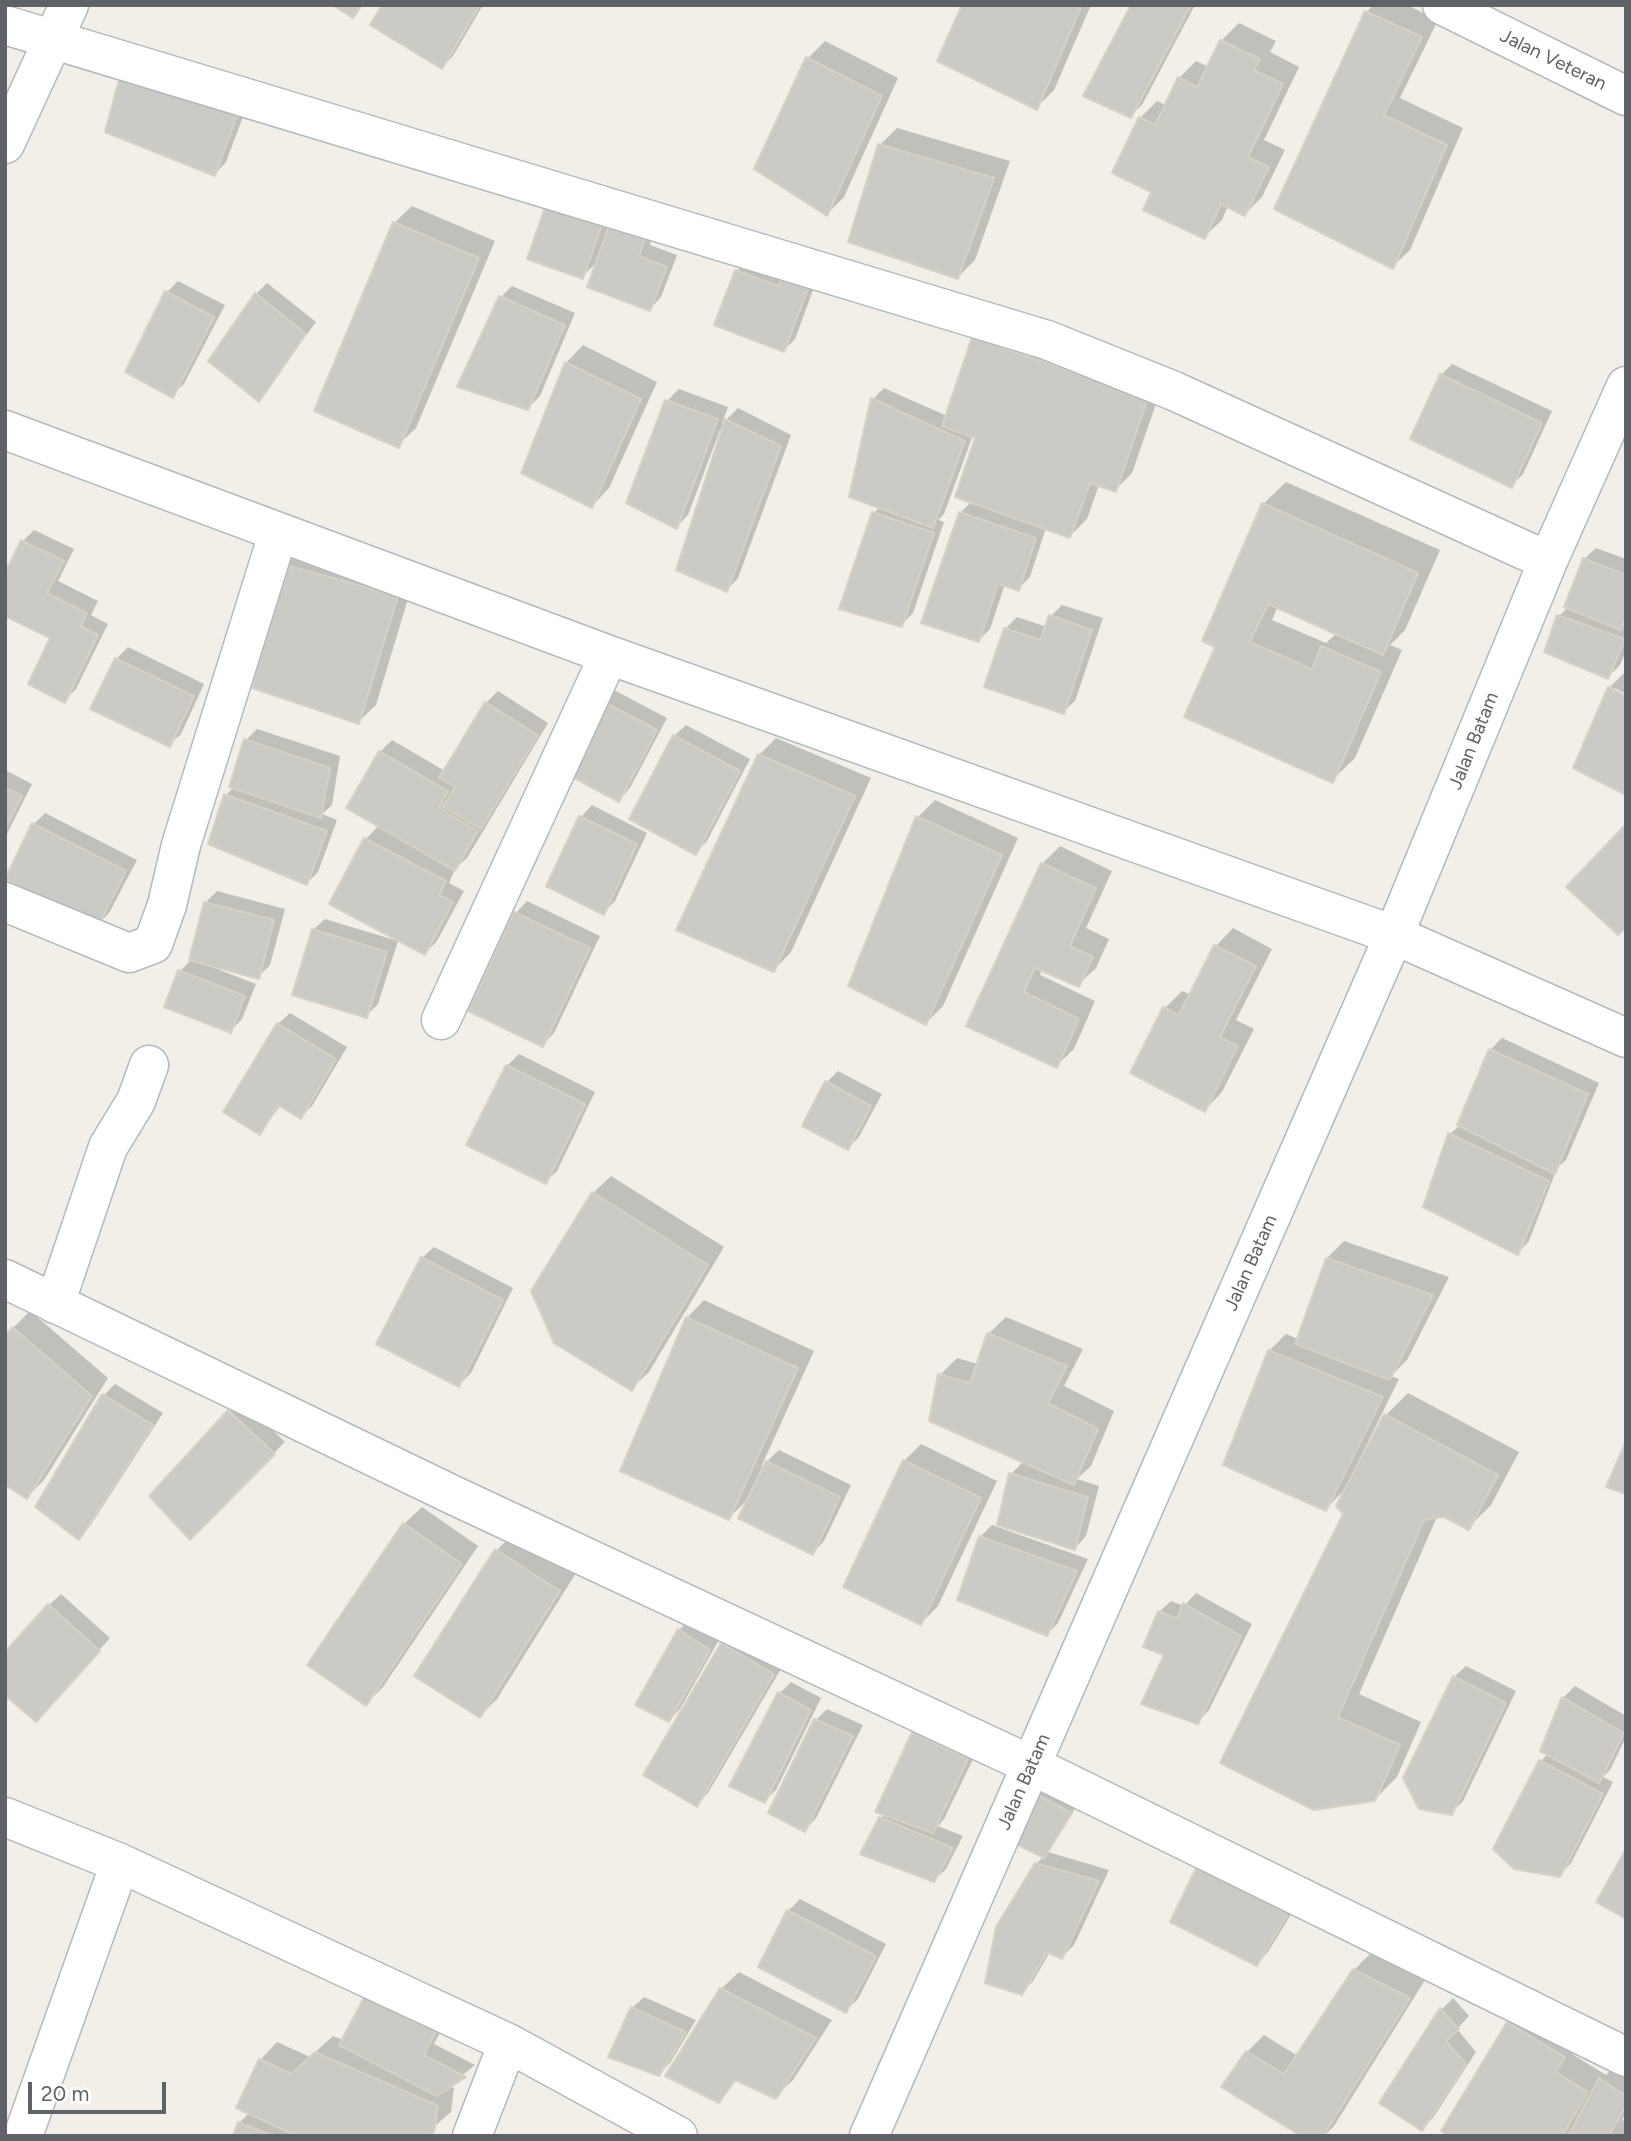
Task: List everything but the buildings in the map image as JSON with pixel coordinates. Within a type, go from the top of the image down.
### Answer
[{"type":"street","points":[[5,144],[69,5]]},
{"type":"street","name":"Jalan Veteran","points":[[1442,5],[1626,96]]},
{"type":"street","points":[[5,25],[1047,340],[1174,391],[1548,561]]},
{"type":"street","name":"Jalan Batam","points":[[869,2136],[1394,935],[1548,561],[1626,386]]},
{"type":"street","points":[[5,430],[278,534],[609,655],[1394,935],[1626,1038]]},
{"type":"street","points":[[5,901],[129,953],[153,944],[278,534]]},
{"type":"street","points":[[441,1020],[609,655]]},
{"type":"street","points":[[55,1304],[108,1147],[136,1101],[149,1065]]},
{"type":"street","points":[[5,1279],[454,1496],[1031,1765],[1626,2057]]},
{"type":"street","points":[[5,1817],[120,1863],[508,2043],[678,2136]]},
{"type":"street","points":[[23,2136],[120,1863]]},
{"type":"street","points":[[471,2136],[508,2043]]}]
